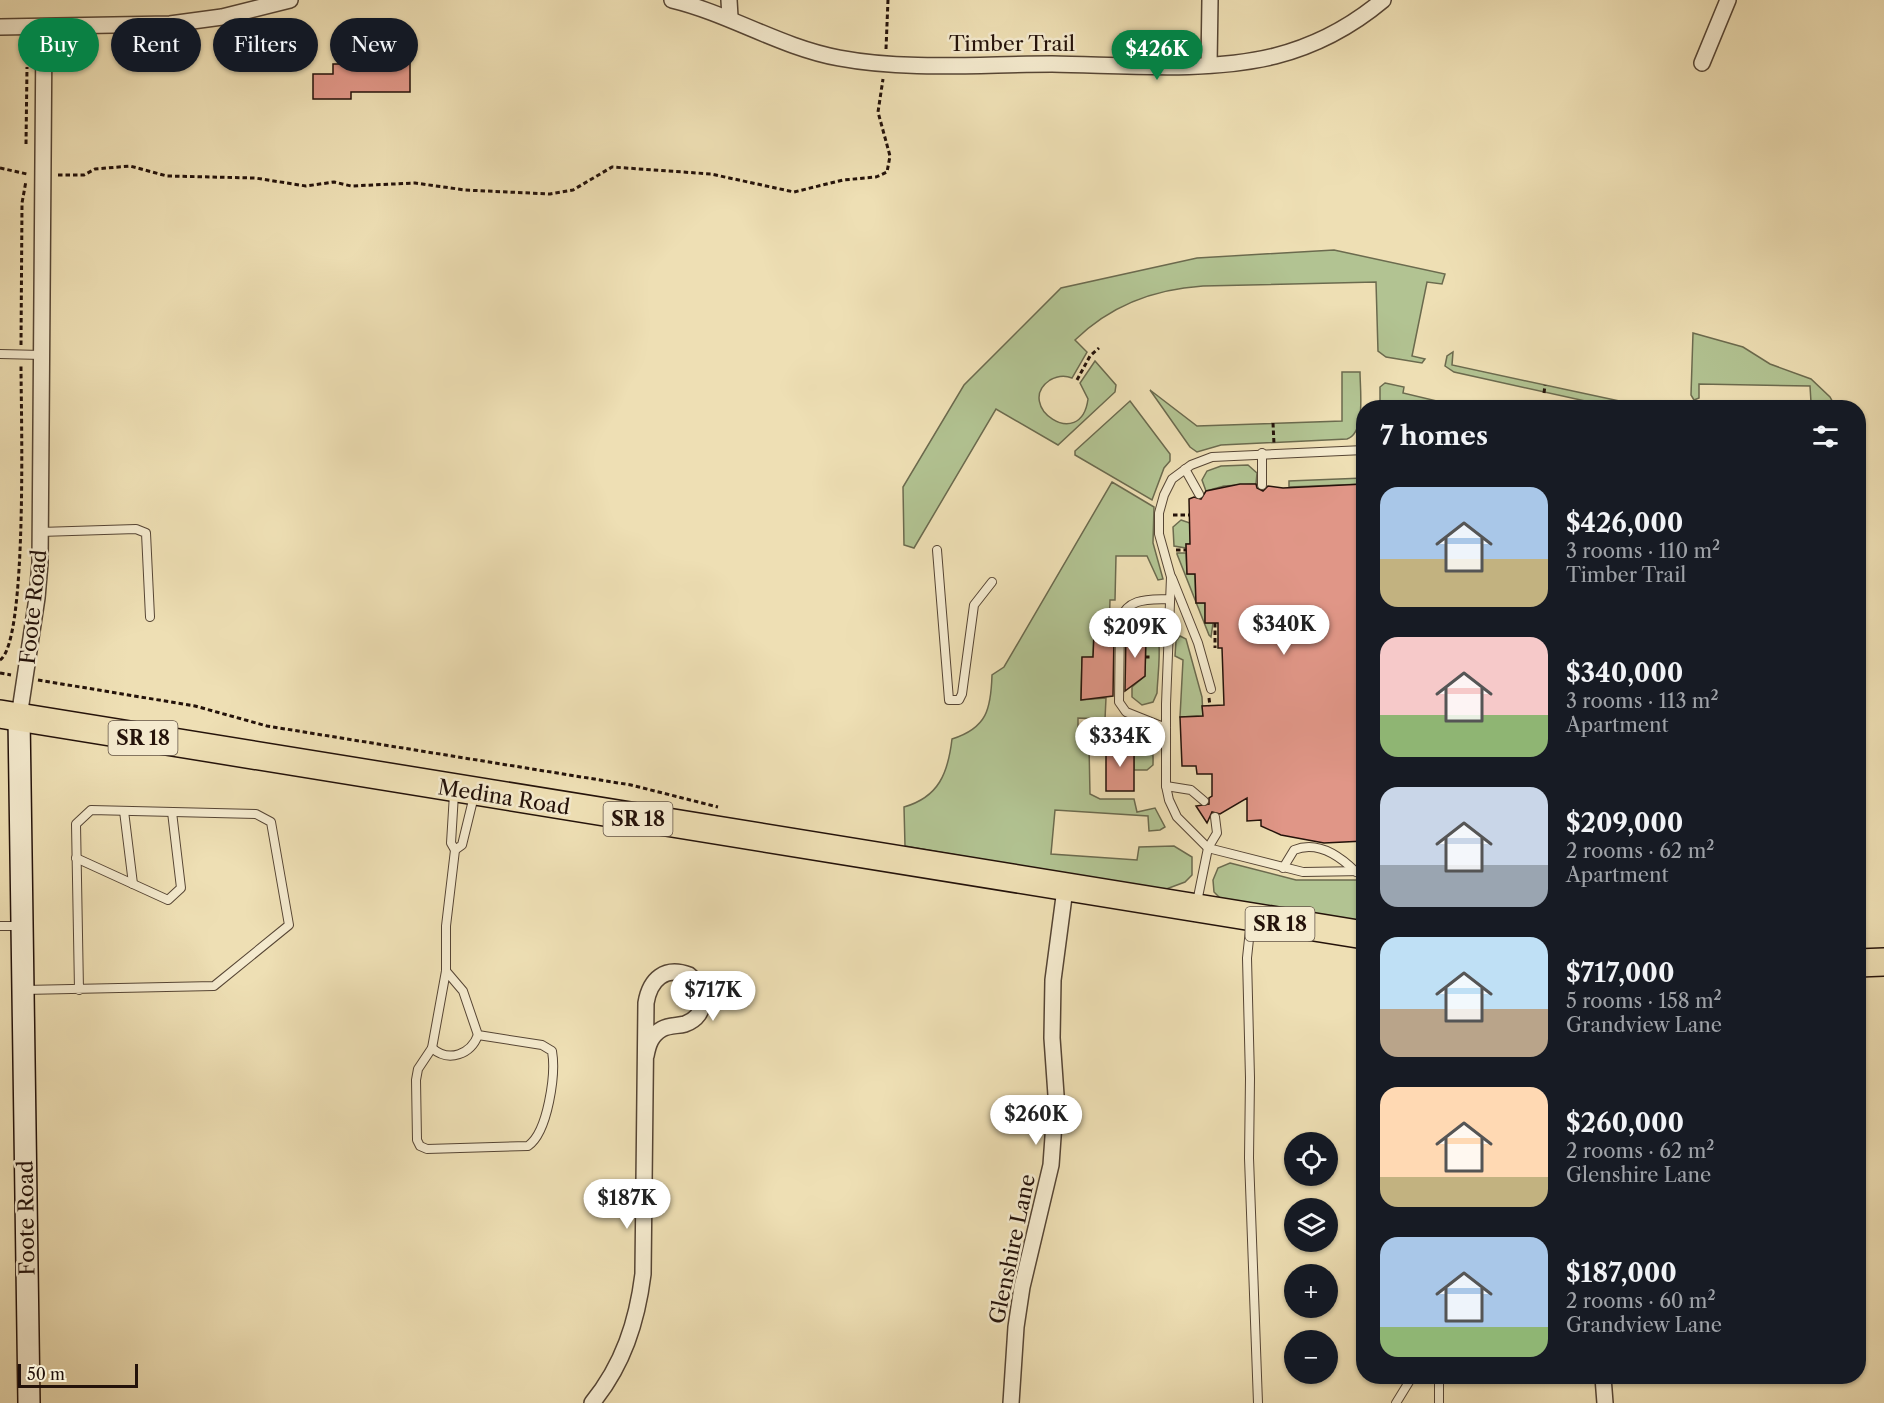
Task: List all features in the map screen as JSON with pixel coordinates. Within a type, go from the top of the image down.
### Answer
[{"type":"highway","name":"Medina Road","points":[[9,716],[1065,889]]},
{"type":"highway","name":"SR 18","points":[[1065,889],[1356,934]]},
{"type":"highway","points":[[1866,963],[1884,962]]},
{"type":"street","points":[[99,26],[170,24],[222,16],[290,0]]},
{"type":"street","name":"Timber Trail","points":[[672,0],[729,17],[807,50],[838,58],[885,63],[1209,65],[1275,56],[1307,45],[1337,31],[1383,0]]},
{"type":"street","points":[[729,0],[729,17]]},
{"type":"street","points":[[1209,0],[1209,65]]},
{"type":"street","points":[[1702,63],[1728,0]]},
{"type":"street","points":[[0,27],[18,27]]},
{"type":"street","name":"Foote Road","points":[[29,1403],[22,926],[9,716],[37,598],[40,532],[44,72]]},
{"type":"street","name":"Glenshire Lane","points":[[1011,1403],[1016,1327],[1027,1262],[1045,1194],[1054,1136],[1056,1095],[1052,1038],[1053,980],[1065,889]]},
{"type":"street","points":[[592,1403],[616,1367],[629,1339],[639,1305],[643,1274],[646,1003],[652,983],[669,972],[689,975],[702,990],[700,1011],[685,1024],[663,1029],[653,1036],[646,1056]]},
{"type":"street","points":[[1604,1384],[1605,1403]]},
{"type":"lane","points":[[0,354],[42,355]]},
{"type":"lane","points":[[1211,689],[1198,643],[1172,577],[1159,534],[1159,513],[1172,479],[1185,469],[1212,457],[1356,450]]},
{"type":"lane","points":[[1262,453],[1262,485]]},
{"type":"lane","points":[[1185,469],[1199,494]]},
{"type":"lane","points":[[40,532],[136,530],[146,533],[150,616]]},
{"type":"lane","points":[[937,550],[949,700],[959,700],[962,694],[974,604],[992,582]]},
{"type":"lane","points":[[1172,577],[1166,786],[1177,817],[1208,848],[1303,872],[1356,871]]},
{"type":"lane","points":[[1166,728],[1126,712],[1119,702],[1120,619],[1124,608],[1133,602],[1170,599]]},
{"type":"lane","points":[[1166,786],[1191,790],[1204,801]]},
{"type":"lane","points":[[465,791],[451,843],[455,850],[446,926],[446,971],[432,1048],[418,1068],[416,1080],[416,1118],[420,1146],[428,1149],[528,1146],[542,1132],[546,1119],[552,1051],[542,1045],[478,1035]]},
{"type":"lane","points":[[455,850],[462,845],[465,791]]},
{"type":"lane","points":[[23,990],[79,990],[214,986],[289,925],[271,822],[256,814],[91,810],[76,824],[79,990]]},
{"type":"lane","points":[[124,811],[133,884]]},
{"type":"lane","points":[[76,858],[168,900],[181,888],[172,812]]},
{"type":"lane","points":[[1196,910],[1208,848],[1217,833],[1215,818]]},
{"type":"lane","points":[[1283,868],[1294,850],[1312,848],[1334,853],[1356,868]]},
{"type":"lane","points":[[1251,919],[1246,958],[1250,1078],[1249,1158],[1258,1403]]},
{"type":"lane","points":[[0,926],[22,926]]},
{"type":"lane","points":[[432,1048],[437,1053],[456,1055],[466,1052],[474,1044],[478,1035],[463,991],[446,971]]},
{"type":"lane","points":[[1396,1403],[1408,1384]]},
{"type":"lane","points":[[1438,1403],[1439,1384]]},
{"type":"path","points":[[0,168],[17,174],[84,175],[95,169],[130,166],[167,176],[255,178],[306,186],[334,182],[351,186],[415,183],[465,190],[550,194],[573,190],[612,167],[711,174],[794,192],[843,180],[876,177],[887,172],[890,156],[878,112],[885,63],[888,0]]},
{"type":"path","points":[[1077,380],[1090,356],[1099,348]]},
{"type":"path","points":[[1544,393],[1545,385]]},
{"type":"path","points":[[1273,423],[1274,444]]},
{"type":"path","points":[[1173,515],[1189,514]]},
{"type":"path","points":[[1174,550],[1186,550]]},
{"type":"path","points":[[1215,623],[1215,648]]},
{"type":"path","points":[[1208,638],[1215,638]]},
{"type":"path","points":[[1146,657],[1151,657]]},
{"type":"path","points":[[71,686],[195,706],[267,726],[631,785],[720,808]]},
{"type":"green space","points":[[1334,250],[1445,274],[1442,284],[1427,282],[1412,356],[1425,359],[1422,363],[1386,357],[1378,351],[1376,282],[1203,286],[1151,295],[1118,309],[1075,340],[1087,352],[1072,378],[1061,376],[1050,380],[1041,390],[1039,401],[1044,411],[1052,419],[1063,423],[1074,422],[1083,415],[1088,399],[1080,383],[1095,361],[1116,385],[1115,392],[1058,445],[996,409],[914,548],[904,545],[903,487],[964,385],[1061,288],[1197,258]]},
{"type":"green space","points":[[1693,333],[1743,347],[1770,364],[1811,379],[1832,400],[1811,400],[1810,386],[1699,384],[1699,398],[1694,400],[1691,395]]},
{"type":"green space","points":[[1453,352],[1452,365],[1615,400],[1581,400],[1454,372],[1445,366],[1447,356]]},
{"type":"green space","points":[[1342,372],[1360,372],[1361,400],[1356,400],[1356,430],[1347,439],[1221,445],[1197,452],[1190,447],[1150,390],[1197,426],[1342,421]]},
{"type":"green space","points":[[1385,383],[1404,387],[1403,393],[1432,400],[1380,400],[1380,387]]},
{"type":"green space","points":[[1130,401],[1170,454],[1170,461],[1164,468],[1152,500],[1075,455],[1075,451]]},
{"type":"green space","points":[[1248,465],[1257,473],[1256,484],[1224,486],[1206,491],[1202,480],[1207,471],[1221,466]]},
{"type":"green space","points":[[1356,478],[1356,484],[1289,487],[1289,481]]},
{"type":"green space","points":[[1112,482],[1154,507],[1153,543],[1163,579],[1158,580],[1147,556],[1116,556],[1115,600],[1110,600],[1109,633],[1094,633],[1093,657],[1082,658],[1081,700],[1106,698],[1105,719],[1078,718],[1078,728],[1128,729],[1145,735],[1150,741],[1153,753],[1153,765],[1147,770],[1134,770],[1134,745],[1089,745],[1090,794],[1100,799],[1134,799],[1137,812],[1155,808],[1165,827],[1149,831],[1148,816],[1055,810],[1051,854],[1137,860],[1139,847],[1174,846],[1192,857],[1192,875],[1185,882],[1161,891],[905,846],[904,807],[916,803],[934,790],[948,763],[952,739],[973,729],[985,716],[990,698],[992,675],[1004,667]]},
{"type":"green space","points":[[1181,520],[1190,523],[1194,544],[1186,544],[1186,548],[1174,546],[1173,527]]},
{"type":"green space","points":[[1186,553],[1187,574],[1195,574],[1196,602],[1177,554]]},
{"type":"green space","points":[[1196,603],[1205,603],[1205,623],[1213,623],[1211,637],[1209,635]]},
{"type":"green space","points":[[1141,611],[1148,611],[1159,639],[1157,693],[1153,702],[1142,705],[1132,697],[1132,687],[1145,676],[1146,634],[1132,634],[1132,621]]},
{"type":"green space","points":[[1180,636],[1186,639],[1202,697],[1203,716],[1180,717],[1183,660],[1175,656],[1176,641]]},
{"type":"green space","points":[[1230,863],[1296,880],[1356,880],[1356,922],[1224,902],[1214,892],[1213,880],[1218,868]]},
{"type":"building","points":[[333,72],[410,72],[410,92],[351,92],[351,99],[313,99],[313,74],[333,74]]},
{"type":"building","points":[[1240,484],[1256,484],[1257,488],[1263,491],[1268,486],[1283,488],[1356,484],[1356,841],[1324,843],[1281,835],[1261,826],[1261,820],[1247,821],[1247,798],[1220,814],[1212,812],[1207,823],[1196,806],[1209,804],[1209,798],[1212,796],[1212,774],[1197,774],[1196,766],[1182,766],[1180,717],[1203,716],[1202,706],[1224,705],[1222,648],[1218,648],[1218,623],[1205,623],[1205,603],[1196,603],[1195,574],[1187,574],[1186,544],[1190,544],[1189,499],[1194,497],[1201,499],[1206,491]]},
{"type":"building","points":[[1094,633],[1114,633],[1113,696],[1081,700],[1082,657],[1093,657]]},
{"type":"building","points":[[1126,634],[1146,634],[1145,676],[1125,691]]},
{"type":"building","points":[[1106,745],[1134,745],[1134,791],[1106,791]]}]
